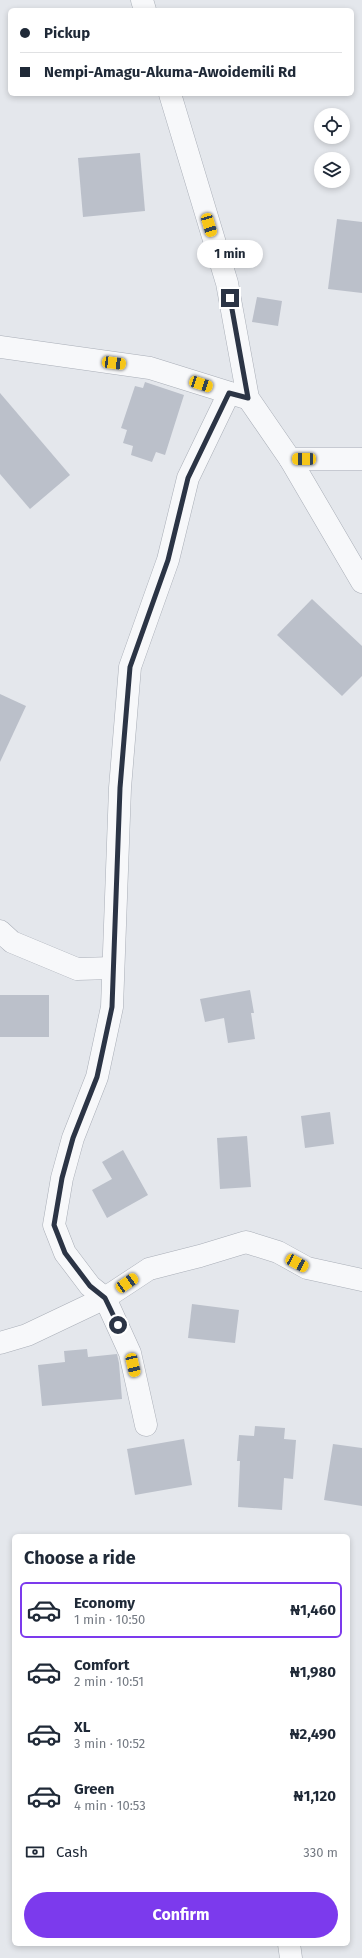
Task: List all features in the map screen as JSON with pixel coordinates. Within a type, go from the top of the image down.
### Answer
[{"type":"street","points":[[171,96],[227,283],[239,396],[290,459],[362,582]]},
{"type":"street","points":[[0,347],[150,368],[239,396]]},
{"type":"street","points":[[146,1425],[130,1353],[105,1298],[90,1286],[65,1253],[54,1225],[62,1178],[73,1138],[97,1077],[112,1007],[112,968],[120,788],[130,667],[168,560],[188,478],[239,396]]},
{"type":"street","points":[[290,459],[362,459]]},
{"type":"street","points":[[0,930],[12,942],[77,969],[112,968]]},
{"type":"street","points":[[0,1343],[27,1335],[105,1298],[149,1269],[246,1242],[278,1252],[307,1268],[362,1280]]},
{"type":"street","points":[[289,1946],[291,1958]]},
{"type":"building","points":[[140,153],[145,211],[83,217],[78,158]]},
{"type":"building","points":[[337,219],[362,222],[362,293],[328,289]]},
{"type":"building","points":[[257,297],[282,301],[278,326],[252,322]]},
{"type":"building","points":[[145,382],[184,395],[165,455],[156,452],[152,462],[131,455],[133,446],[123,443],[127,430],[121,428],[135,386],[143,388]]},
{"type":"building","points":[[0,393],[70,475],[30,509],[0,474]]},
{"type":"building","points":[[312,599],[362,646],[362,676],[342,696],[277,635]]},
{"type":"building","points":[[0,694],[26,706],[0,762]]},
{"type":"building","points":[[250,990],[254,1013],[251,1013],[255,1039],[228,1043],[224,1018],[205,1022],[200,999]]},
{"type":"building","points":[[0,995],[49,995],[49,1037],[0,1037]]},
{"type":"building","points":[[330,1112],[334,1144],[305,1148],[301,1116]]},
{"type":"building","points":[[247,1136],[251,1187],[220,1189],[217,1138]]},
{"type":"building","points":[[123,1150],[148,1195],[107,1218],[92,1190],[112,1179],[102,1162]]},
{"type":"building","points":[[192,1304],[239,1310],[235,1343],[188,1338]]},
{"type":"building","points":[[87,1349],[88,1357],[117,1354],[122,1399],[42,1406],[38,1365],[65,1362],[64,1351]]},
{"type":"building","points":[[255,1426],[285,1428],[284,1439],[296,1440],[293,1479],[284,1478],[282,1510],[238,1507],[240,1461],[237,1461],[239,1435],[254,1436]]},
{"type":"building","points":[[184,1439],[192,1485],[135,1495],[127,1449]]},
{"type":"building","points":[[333,1444],[362,1448],[362,1506],[324,1500]]},
{"type":"route","points":[[118,1325],[105,1298],[90,1286],[65,1253],[54,1225],[62,1178],[73,1138],[97,1077],[112,1007],[113,938],[120,788],[130,667],[168,560],[188,478],[229,393],[248,398],[230,298]]}]
